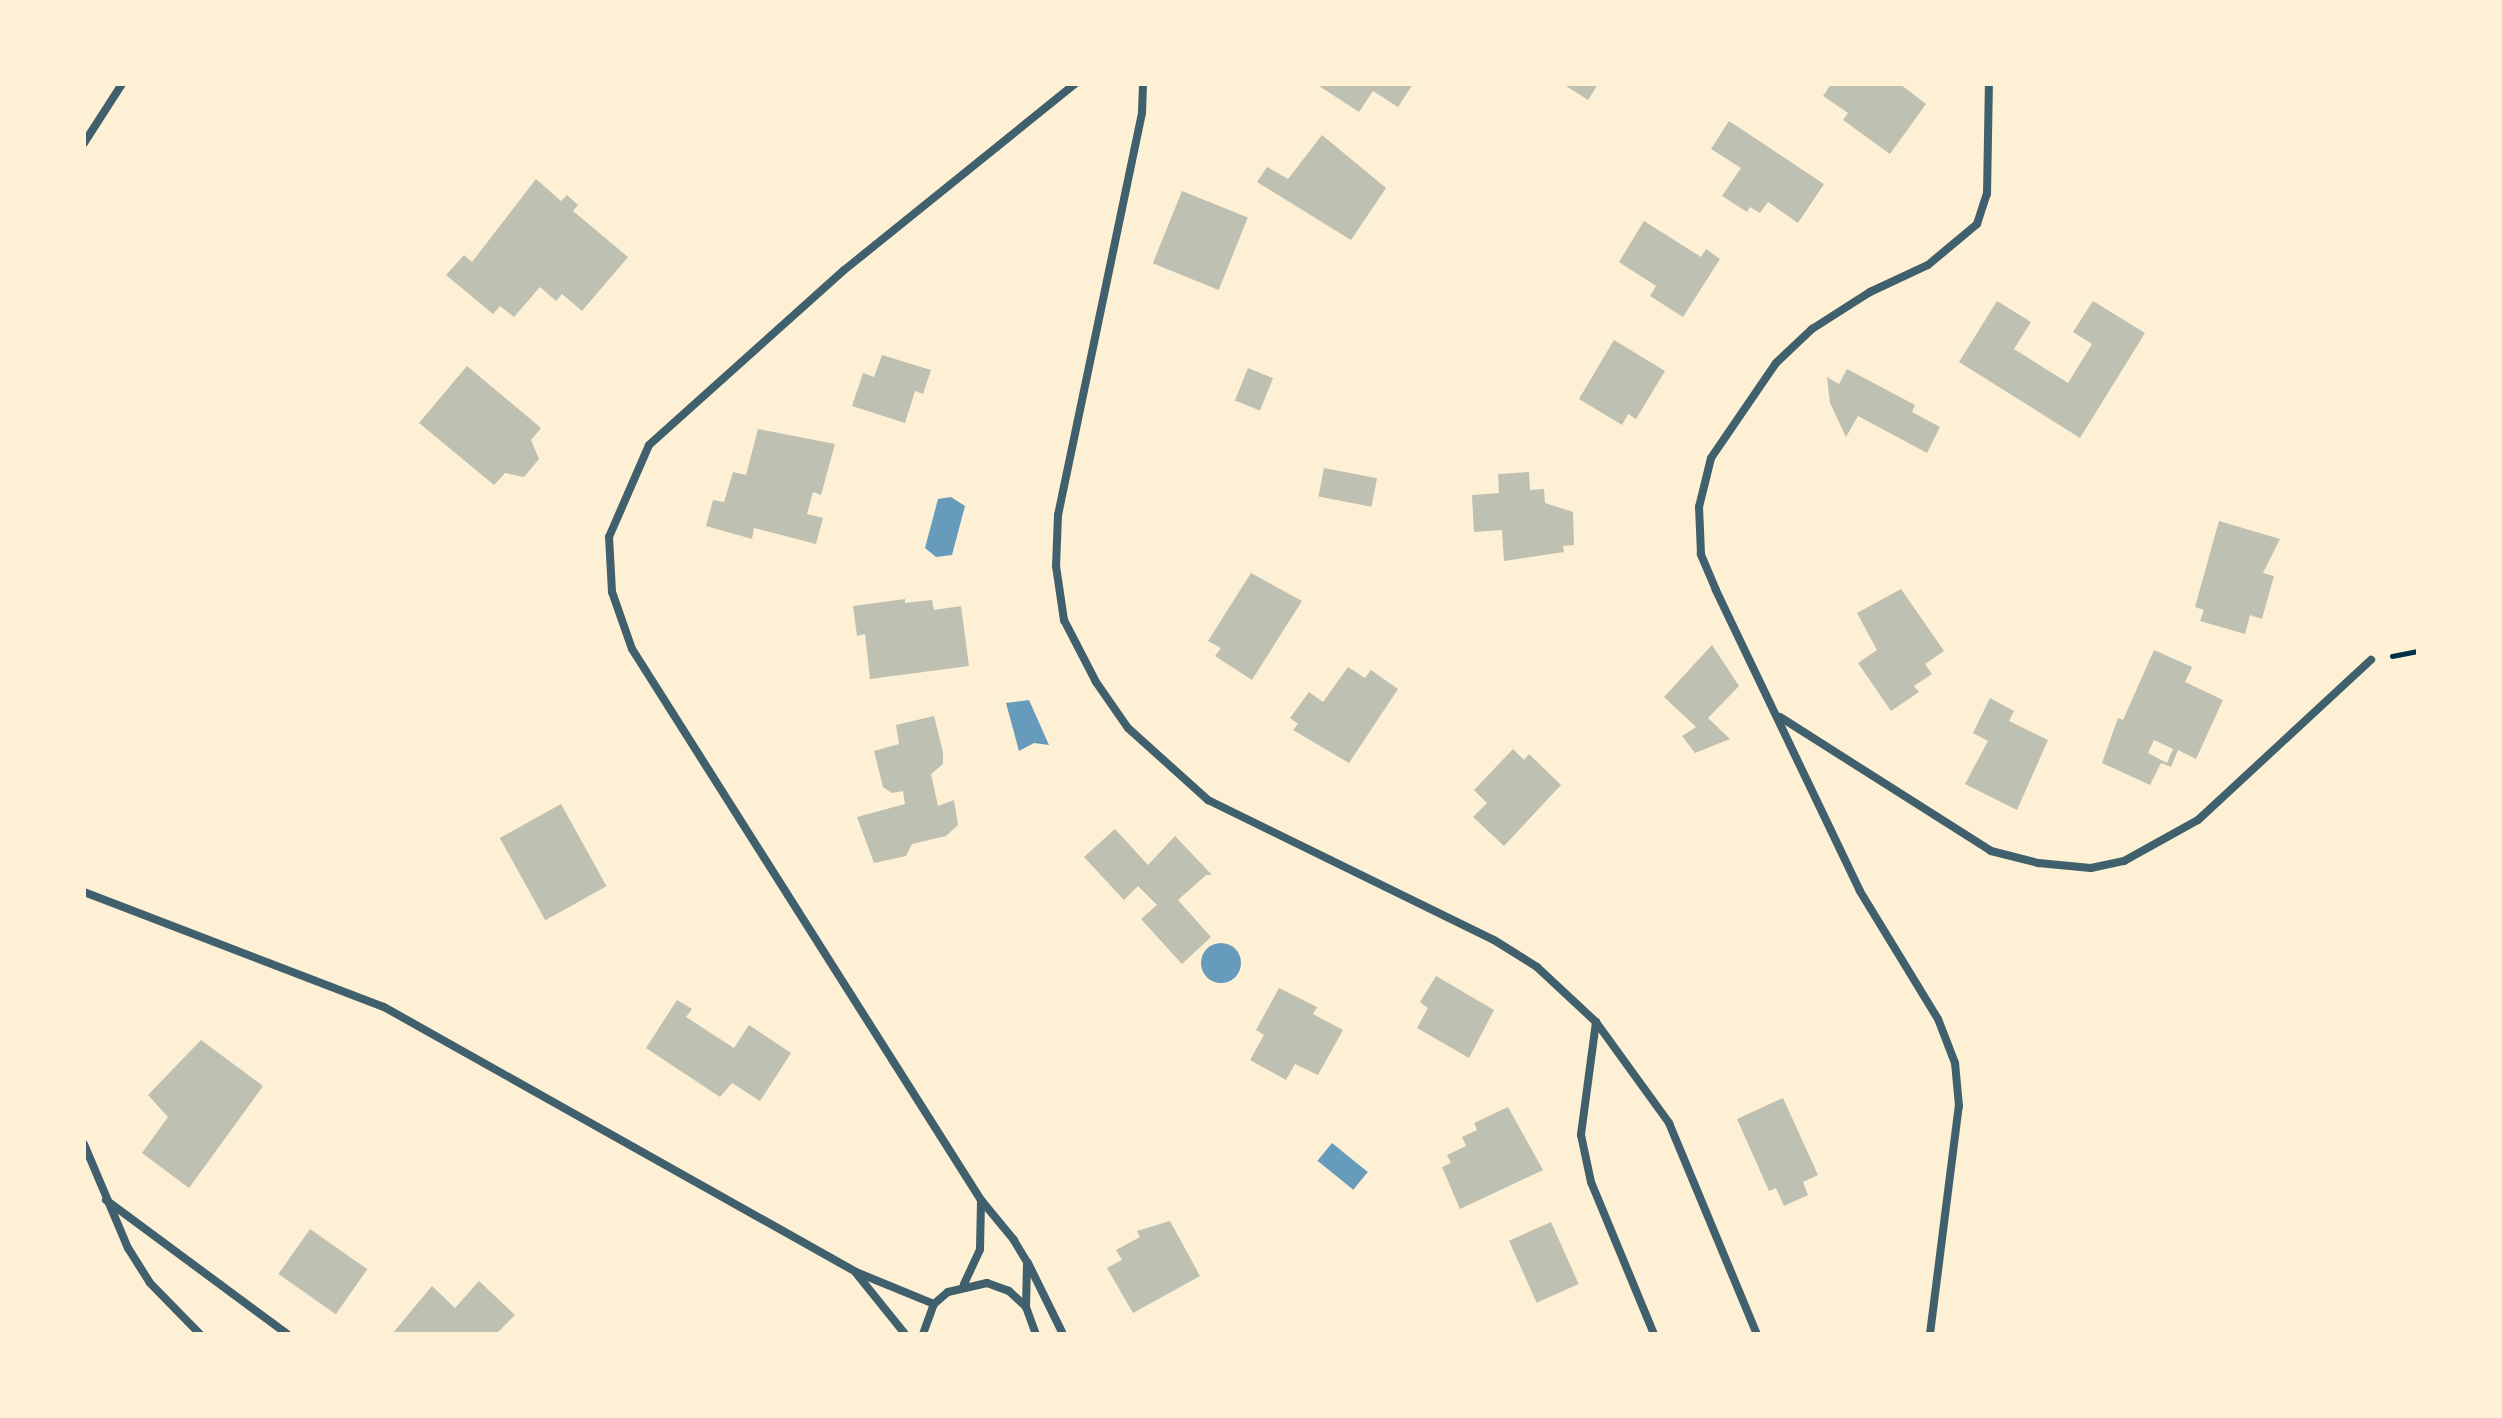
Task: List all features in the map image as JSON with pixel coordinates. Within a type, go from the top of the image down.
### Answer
[{"type":"street","points":[[84,143],[122,84]]},
{"type":"street","points":[[1063,1334],[1027,1262],[981,1200],[632,649],[612,592],[609,537],[649,445],[843,271],[1075,84]]},
{"type":"street","points":[[1143,84],[1142,113],[1058,515],[1056,566],[1064,620],[1096,682],[1128,728],[1208,800],[1494,940],[1537,967],[1596,1022],[1669,1123],[1757,1334]]},
{"type":"street","points":[[1930,1334],[1959,1106],[1955,1063],[1938,1019],[1860,891],[1701,554],[1699,507],[1711,458],[1751,394],[1812,329],[1870,292],[1928,265],[1977,224],[1987,194],[1989,84]]},
{"type":"street","points":[[1780,716],[1991,851],[2038,863],[2091,868],[2124,861],[2198,820],[2371,660]]},
{"type":"street","points":[[84,892],[384,1007],[856,1272],[934,1304]]},
{"type":"street","points":[[1596,1022],[1581,1135],[1591,1182],[1654,1334]]},
{"type":"street","points":[[84,1144],[106,1200],[150,1283],[200,1334]]},
{"type":"street","points":[[106,1200],[287,1334]]},
{"type":"street","points":[[923,1334],[934,1304],[964,1284],[977,1263],[981,1200]]},
{"type":"street","points":[[1027,1262],[1026,1307],[1036,1332],[1046,1334]]},
{"type":"street","points":[[856,1272],[905,1334]]},
{"type":"street","points":[[964,1284],[987,1283],[1009,1291],[1026,1307]]},
{"type":"water","points":[[951,497],[965,506],[952,555],[936,557],[925,548],[938,499]]},
{"type":"water","points":[[1029,700],[1049,745],[1034,743],[1019,751],[1006,703]]},
{"type":"water","points":[[1221,943],[1235,949],[1241,963],[1235,977],[1221,983],[1207,977],[1201,963],[1207,949]]},
{"type":"water","points":[[1332,1143],[1368,1172],[1353,1190],[1318,1161]]},
{"type":"building","points":[[1316,84],[1413,84],[1398,107],[1373,91],[1359,112]]},
{"type":"building","points":[[1563,84],[1598,84],[1588,100]]},
{"type":"building","points":[[1831,84],[1900,84],[1926,104],[1890,154],[1843,120],[1848,113],[1823,96]]},
{"type":"building","points":[[1729,121],[1824,184],[1798,223],[1768,202],[1760,213],[1750,207],[1747,212],[1722,196],[1741,168],[1711,149]]},
{"type":"building","points":[[1322,135],[1386,188],[1351,240],[1257,182],[1267,167],[1288,179]]},
{"type":"building","points":[[536,179],[561,201],[567,195],[578,205],[573,211],[628,257],[582,311],[562,294],[556,301],[540,287],[514,317],[500,306],[493,314],[446,275],[464,255],[472,262]]},
{"type":"building","points":[[1182,191],[1248,218],[1219,290],[1153,263]]},
{"type":"building","points":[[1644,221],[1701,257],[1706,249],[1720,259],[1683,317],[1650,296],[1656,286],[1619,262]]},
{"type":"building","points":[[1997,301],[2031,322],[2014,349],[2068,383],[2092,344],[2073,332],[2093,301],[2145,333],[2080,438],[1959,362]]},
{"type":"building","points":[[1614,340],[1665,371],[1636,419],[1628,414],[1622,425],[1579,399]]},
{"type":"building","points":[[882,355],[931,370],[923,394],[915,391],[905,423],[852,406],[863,373],[874,377]]},
{"type":"building","points":[[467,366],[541,428],[531,440],[539,459],[524,477],[505,473],[494,485],[419,423]]},
{"type":"building","points":[[1248,368],[1273,378],[1260,411],[1235,400]]},
{"type":"building","points":[[1847,369],[1915,405],[1912,412],[1940,427],[1927,453],[1858,416],[1846,437],[1830,403],[1827,377],[1839,384]]},
{"type":"building","points":[[758,429],[835,444],[821,495],[813,492],[807,514],[823,518],[816,544],[754,528],[752,539],[706,526],[713,500],[724,502],[733,472],[746,475]]},
{"type":"building","points":[[1324,468],[1377,478],[1371,507],[1318,496]]},
{"type":"building","points":[[1529,472],[1530,490],[1544,489],[1545,503],[1573,512],[1574,545],[1563,546],[1564,552],[1504,561],[1502,530],[1474,532],[1472,495],[1499,493],[1498,474]]},
{"type":"building","points":[[2219,521],[2280,539],[2263,573],[2274,576],[2262,619],[2250,615],[2245,634],[2200,621],[2204,610],[2195,607]]},
{"type":"building","points":[[1251,573],[1302,601],[1252,680],[1215,656],[1221,648],[1208,641]]},
{"type":"building","points":[[1901,589],[1944,651],[1925,664],[1932,674],[1914,686],[1919,692],[1891,711],[1858,663],[1877,650],[1857,613]]},
{"type":"building","points":[[905,599],[905,603],[932,600],[934,610],[961,606],[969,666],[870,679],[865,634],[857,636],[853,606]]},
{"type":"building","points":[[1712,645],[1739,686],[1708,718],[1730,739],[1695,753],[1682,736],[1696,727],[1664,697]]},
{"type":"building","points":[[2154,650],[2192,667],[2185,682],[2223,700],[2196,759],[2178,750],[2171,767],[2161,763],[2150,785],[2102,763],[2118,718],[2123,720]],"holes":[[[2154,740],[2173,749],[2167,763],[2148,753]]]},
{"type":"building","points":[[1348,667],[1365,678],[1371,670],[1398,689],[1349,763],[1293,730],[1298,724],[1290,718],[1309,692],[1323,702]]},
{"type":"building","points":[[1990,698],[2014,711],[2009,721],[2048,740],[2017,810],[1965,784],[1988,741],[1973,733]]},
{"type":"building","points":[[934,716],[943,752],[943,764],[931,774],[938,806],[954,800],[958,825],[946,836],[912,844],[906,856],[874,863],[857,817],[905,804],[903,791],[892,793],[883,787],[874,751],[899,744],[896,725]]},
{"type":"building","points":[[1513,749],[1524,760],[1529,754],[1561,785],[1504,846],[1473,817],[1487,803],[1474,790]]},
{"type":"building","points":[[561,804],[607,886],[545,920],[500,838]]},
{"type":"building","points":[[1115,829],[1148,865],[1175,836],[1212,875],[1206,875],[1178,900],[1211,937],[1182,964],[1141,919],[1157,905],[1138,886],[1124,900],[1084,857]]},
{"type":"building","points":[[1436,976],[1494,1010],[1469,1058],[1417,1028],[1428,1008],[1420,1002]]},
{"type":"building","points":[[1279,988],[1317,1007],[1313,1014],[1343,1030],[1318,1075],[1295,1064],[1286,1080],[1250,1060],[1264,1035],[1256,1030]]},
{"type":"building","points":[[677,1000],[692,1009],[686,1017],[734,1048],[749,1025],[791,1053],[760,1101],[732,1083],[720,1097],[646,1048]]},
{"type":"building","points":[[201,1040],[263,1086],[189,1188],[142,1153],[168,1117],[148,1095]]},
{"type":"building","points":[[1783,1098],[1818,1175],[1803,1182],[1808,1195],[1784,1206],[1776,1188],[1769,1191],[1737,1119]]},
{"type":"building","points":[[1508,1107],[1543,1170],[1460,1209],[1442,1167],[1451,1163],[1447,1155],[1466,1146],[1462,1137],[1477,1130],[1474,1123]]},
{"type":"building","points":[[1170,1221],[1200,1276],[1133,1313],[1107,1268],[1122,1260],[1116,1250],[1140,1237],[1137,1231]]},
{"type":"building","points":[[1551,1222],[1579,1284],[1537,1303],[1509,1241]]},
{"type":"building","points":[[310,1229],[367,1269],[336,1314],[278,1274]]},
{"type":"building","points":[[479,1281],[515,1315],[496,1334],[392,1334],[432,1286],[455,1308]]}]
